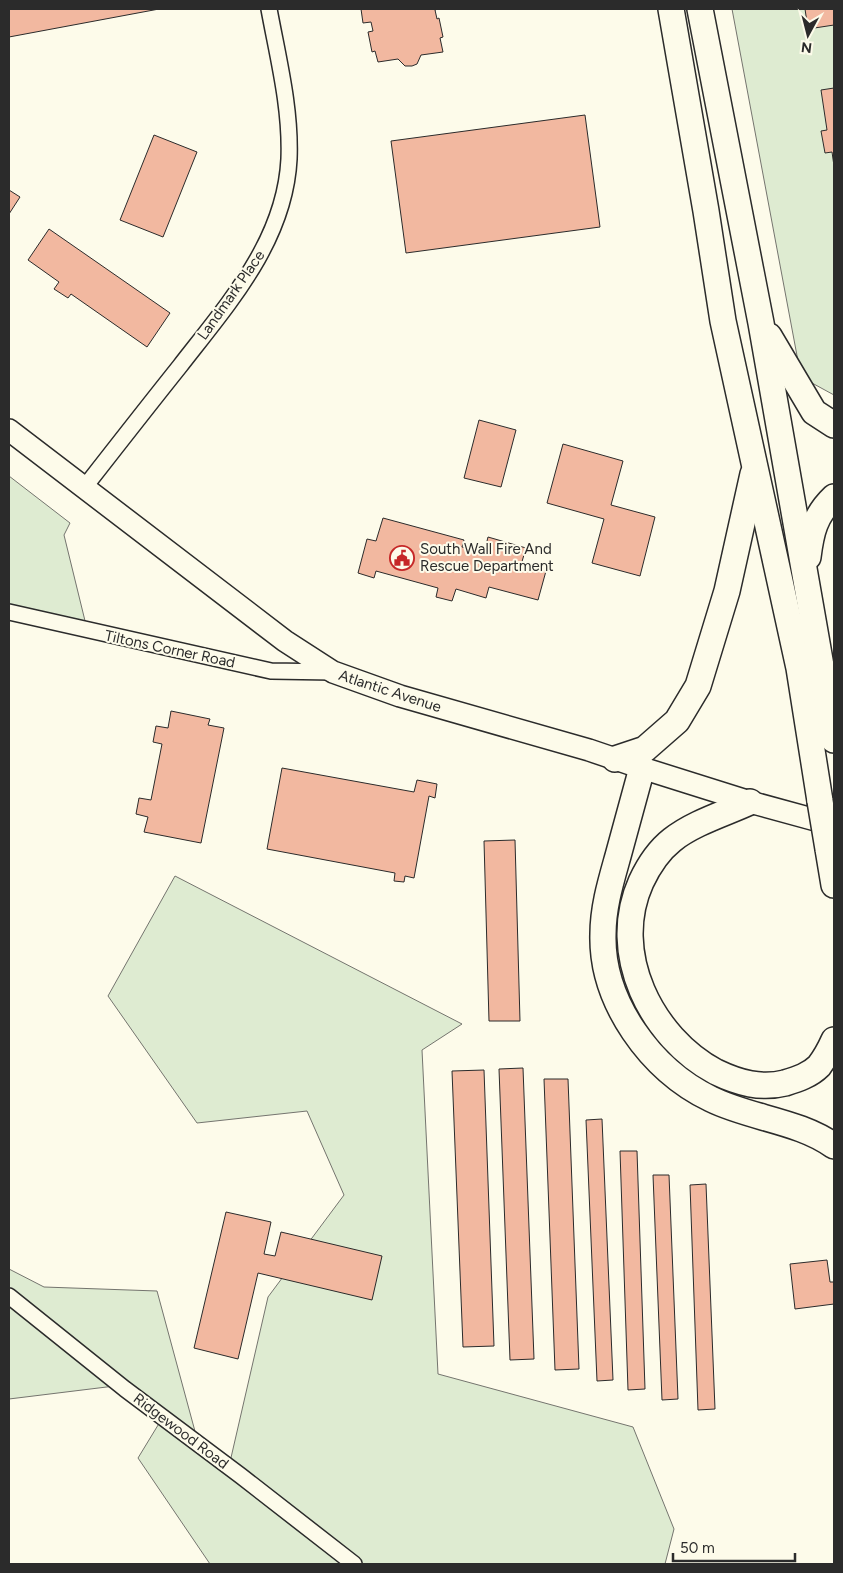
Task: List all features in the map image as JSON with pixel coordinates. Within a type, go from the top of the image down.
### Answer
[{"type":"highway","points":[[672,9],[723,321],[799,668],[834,885]]},
{"type":"highway","points":[[700,9],[761,323],[834,740]]},
{"type":"highway","points":[[761,323],[814,412],[834,425]]},
{"type":"highway","points":[[615,759],[645,749],[677,722],[698,686],[727,591],[755,467]]},
{"type":"highway","points":[[806,575],[812,530],[826,504],[834,497]]},
{"type":"highway","points":[[642,768],[604,914],[604,957],[616,998],[628,1021],[658,1060],[675,1076],[697,1092],[726,1106],[809,1132],[834,1146]]},
{"type":"highway","points":[[750,802],[685,831],[661,850],[645,873],[634,902],[630,924],[631,950],[639,984],[653,1013],[676,1042],[711,1069],[728,1078],[750,1085],[776,1085],[807,1075],[818,1066],[828,1053],[834,1040]]},
{"type":"main road","name":"Atlantic Avenue","points":[[9,430],[284,641],[332,672],[400,696],[589,750],[750,802],[834,825]]},
{"type":"street","name":"Landmark Place","points":[[84,488],[225,308],[257,262],[270,236],[283,194],[289,160],[288,122],[269,9]]},
{"type":"street","name":"Tiltons Corner Road","points":[[9,612],[271,671],[332,672]]},
{"type":"street","name":"Ridgewood Road","points":[[9,1296],[126,1389],[354,1564]]},
{"type":"green space","points":[[732,9],[834,9],[834,395],[801,377]]},
{"type":"green space","points":[[9,476],[70,523],[64,535],[87,629],[9,617]]},
{"type":"green space","points":[[175,876],[462,1024],[422,1050],[438,1374],[633,1427],[674,1529],[665,1564],[210,1564],[138,1458],[166,1412],[131,1384],[9,1399],[9,1269],[44,1287],[157,1291],[196,1435],[230,1462],[268,1297],[344,1195],[307,1111],[197,1123],[108,996]]},
{"type":"building","points":[[9,9],[159,9],[9,37]]},
{"type":"building","points":[[361,9],[438,9],[435,10],[437,19],[439,18],[443,37],[440,38],[443,52],[421,55],[417,64],[412,66],[405,66],[398,59],[378,62],[375,51],[372,52],[368,32],[373,31],[371,22],[363,23]]},
{"type":"building","points":[[805,9],[834,9],[834,25],[808,29]]},
{"type":"building","points":[[834,88],[834,166],[832,152],[825,153],[821,131],[827,130],[821,90]]},
{"type":"building","points":[[585,115],[600,227],[406,253],[391,141]]},
{"type":"building","points":[[154,135],[197,152],[163,237],[120,220]]},
{"type":"building","points":[[9,190],[20,197],[9,214]]},
{"type":"building","points":[[49,229],[170,313],[147,347],[71,294],[68,298],[54,289],[59,282],[28,260]]},
{"type":"building","points":[[479,420],[516,430],[501,487],[464,478]]},
{"type":"building","points":[[563,444],[623,461],[611,505],[655,517],[640,576],[592,563],[604,519],[547,503]]},
{"type":"building","points":[[383,518],[464,540],[462,547],[484,553],[488,537],[526,548],[521,565],[546,571],[538,600],[489,587],[486,598],[456,589],[452,601],[436,597],[438,588],[376,571],[374,578],[358,573],[367,539],[376,541]]},
{"type":"building","points":[[171,711],[210,719],[208,725],[224,728],[201,843],[144,832],[148,817],[136,814],[139,798],[151,800],[162,744],[153,742],[156,726],[168,728]]},
{"type":"building","points":[[282,768],[414,792],[417,780],[437,784],[435,798],[429,796],[414,878],[405,876],[404,882],[394,881],[395,873],[267,849]]},
{"type":"building","points":[[515,840],[520,1021],[489,1021],[484,841]]},
{"type":"building","points":[[523,1068],[534,1359],[510,1360],[499,1069]]},
{"type":"building","points":[[484,1070],[494,1346],[463,1347],[452,1071]]},
{"type":"building","points":[[544,1079],[568,1079],[579,1369],[555,1370]]},
{"type":"building","points":[[602,1119],[613,1380],[597,1381],[586,1120]]},
{"type":"building","points":[[620,1151],[637,1151],[645,1389],[628,1390]]},
{"type":"building","points":[[653,1175],[669,1175],[678,1399],[662,1400]]},
{"type":"building","points":[[706,1184],[715,1409],[698,1410],[690,1185]]},
{"type":"building","points":[[226,1212],[271,1222],[264,1254],[275,1256],[281,1232],[382,1256],[372,1300],[258,1273],[238,1359],[194,1348]]},
{"type":"building","points":[[827,1260],[830,1282],[834,1282],[834,1304],[795,1309],[790,1264]]},
{"type":"place","name":"South Wall Fire And Rescue Department","points":[[402,558]]}]
